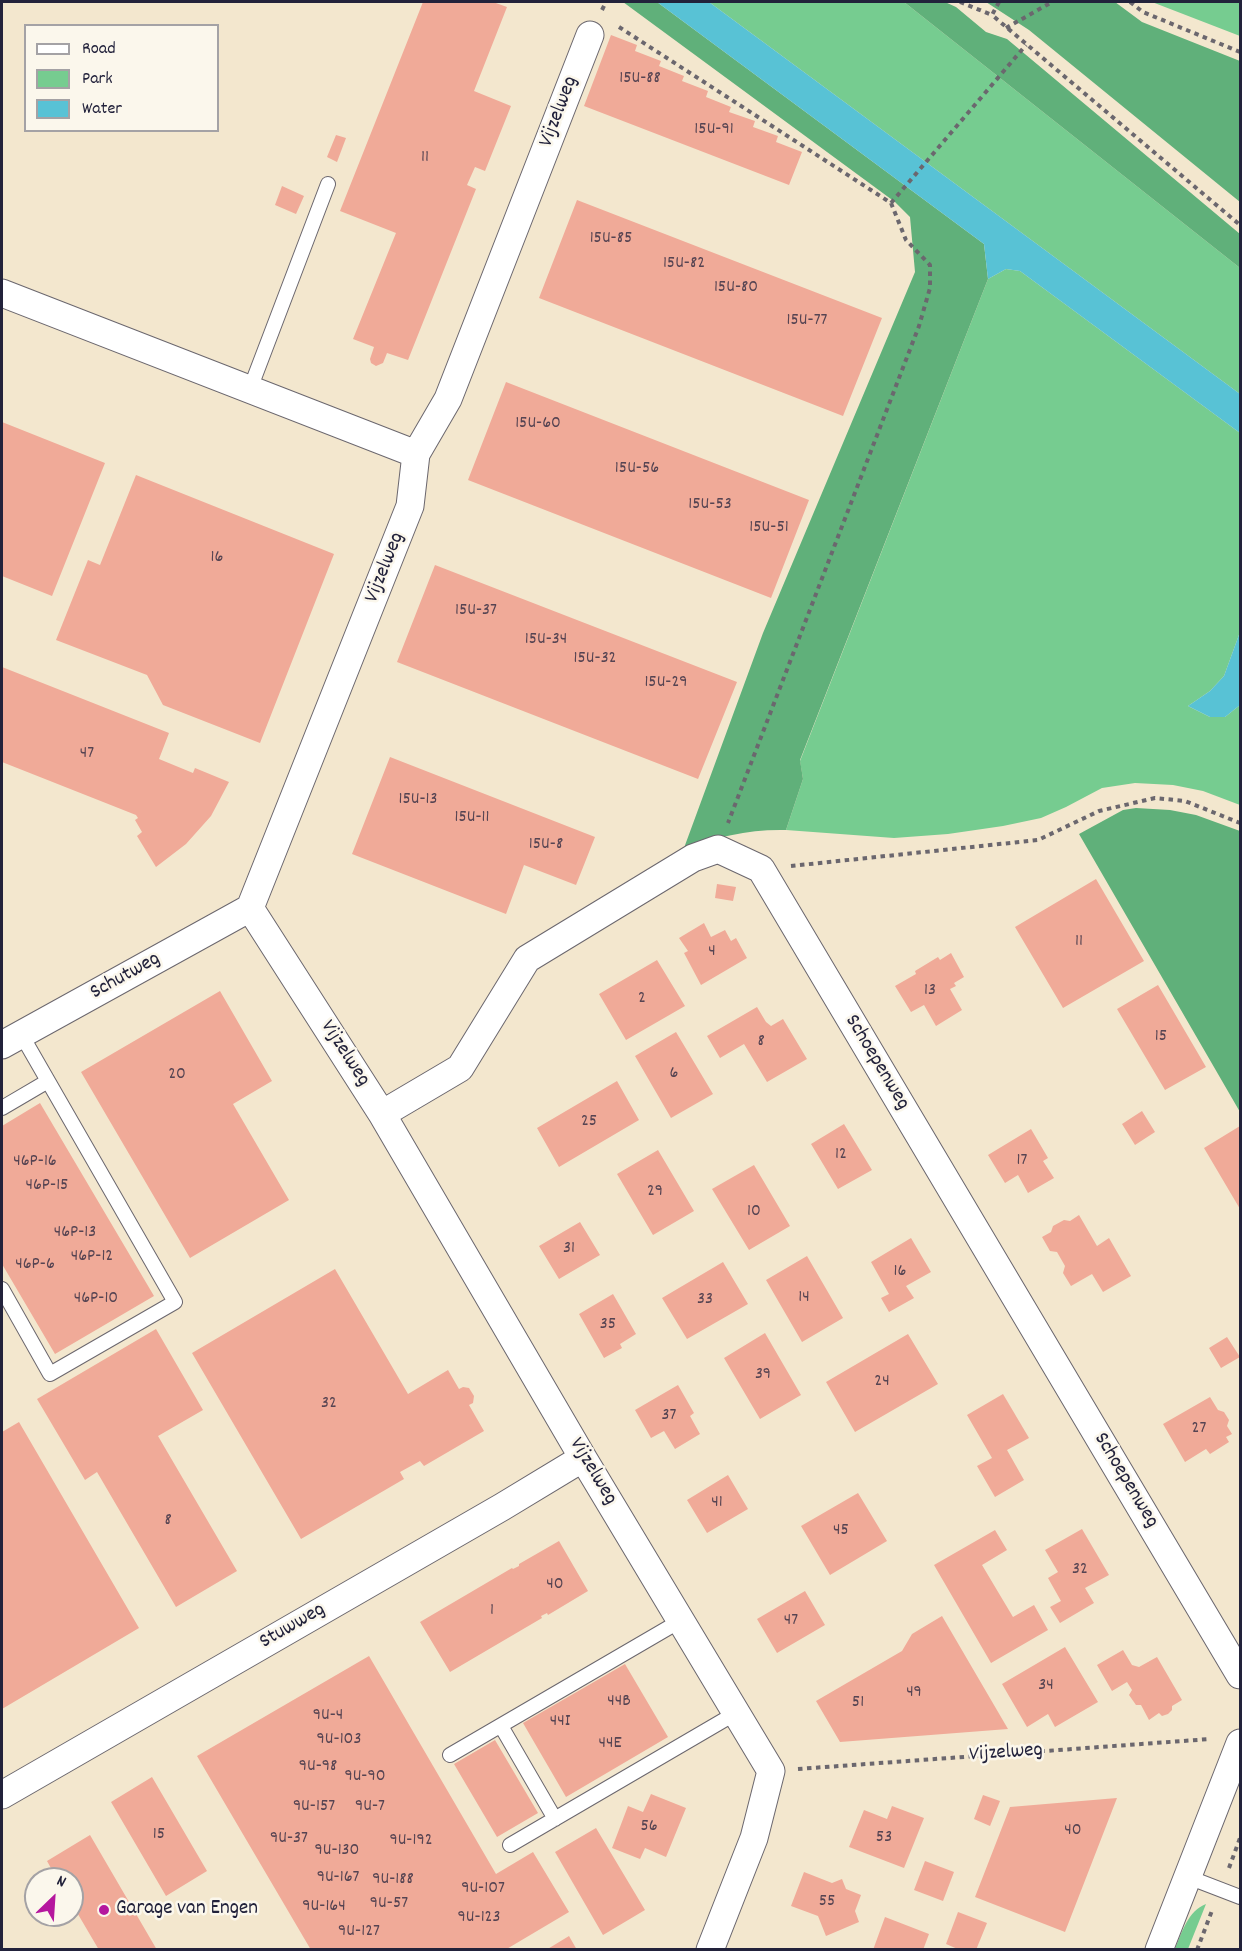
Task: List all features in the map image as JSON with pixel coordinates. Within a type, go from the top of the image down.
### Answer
[{"type":"street","name":"Vijzelweg","points":[[600,28],[448,399],[416,454],[410,506],[250,908],[382,1114],[583,1458],[771,1771]]},
{"type":"street","points":[[2,293],[416,454]]},
{"type":"street","points":[[382,1114],[460,1068],[527,959],[693,858],[718,849],[761,869]]},
{"type":"street","name":"Schoepenweg","points":[[761,869],[1240,1675]]},
{"type":"street","name":"Schutweg","points":[[11,1040],[250,908]]},
{"type":"street","name":"Stuwweg","points":[[2,1795],[583,1458]]},
{"type":"street","points":[[1159,1950],[1188,1877],[1229,1741]]},
{"type":"street","points":[[710,1950],[754,1838],[771,1771]]},
{"type":"lane","points":[[250,389],[328,184]]},
{"type":"lane","points":[[2,1289],[50,1374],[175,1302],[48,1081],[11,1040]]},
{"type":"lane","points":[[2,1108],[48,1081]]},
{"type":"lane","points":[[450,1755],[680,1621]]},
{"type":"lane","points":[[510,1845],[736,1713]]},
{"type":"lane","points":[[501,1726],[555,1819]]},
{"type":"lane","points":[[1188,1877],[1240,1897]]},
{"type":"path","points":[[960,2],[992,15],[1240,225]]},
{"type":"path","points":[[992,15],[999,2]]},
{"type":"path","points":[[1006,28],[1052,2]]},
{"type":"path","points":[[1130,2],[1143,12],[1240,52]]},
{"type":"path","points":[[600,28],[891,203],[906,240],[930,265],[930,288],[919,327],[718,849]]},
{"type":"path","points":[[891,203],[1026,45]]},
{"type":"path","points":[[761,869],[1038,840],[1099,811],[1155,798],[1185,801],[1240,823]]},
{"type":"path","name":"Vijzelweg","points":[[771,1771],[1229,1741]]},
{"type":"green space","points":[[623,2],[657,2],[984,244],[988,279],[800,760],[803,779],[786,830],[734,834],[684,848],[763,633],[915,272],[910,217],[895,202]]},
{"type":"green space","points":[[709,2],[904,2],[1240,268],[1240,394]]},
{"type":"green space","points":[[904,2],[945,2],[956,7],[986,32],[1007,39],[1240,234],[1240,268]]},
{"type":"green space","points":[[986,2],[1115,2],[1142,22],[1240,61],[1240,202],[1029,30]]},
{"type":"green space","points":[[1152,2],[1240,2],[1240,36]]},
{"type":"green space","points":[[1006,269],[1020,271],[1240,433],[1240,632],[1224,676],[1210,691],[1188,706],[1210,717],[1225,717],[1240,705],[1240,805],[1203,791],[1173,785],[1135,783],[1102,788],[1041,818],[948,834],[894,838],[786,830],[803,779],[800,761],[988,279]]},
{"type":"green space","points":[[1136,808],[1170,810],[1196,815],[1240,831],[1240,1112],[1079,834],[1123,810]]},
{"type":"green space","points":[[1206,1904],[1188,1949],[1175,1949],[1190,1917]]},
{"type":"water","points":[[657,2],[709,2],[1240,394],[1240,433],[1020,271],[1006,269],[988,279],[984,244]]},
{"type":"water","points":[[1240,632],[1240,705],[1225,717],[1210,717],[1188,706],[1210,691],[1224,676]]},
{"type":"building","points":[[423,2],[493,2],[507,7],[474,91],[511,106],[485,171],[475,167],[467,185],[476,189],[408,360],[387,353],[383,363],[376,366],[371,363],[370,359],[374,347],[353,339],[396,233],[340,211]]},
{"type":"building","points":[[611,35],[637,45],[635,51],[661,61],[659,66],[684,76],[682,81],[708,91],[706,97],[731,107],[729,112],[755,121],[753,127],[778,136],[776,142],[802,152],[789,185],[584,106]]},
{"type":"building","points":[[336,135],[346,138],[337,162],[327,157]]},
{"type":"building","points":[[282,186],[304,196],[296,214],[275,205]]},
{"type":"building","points":[[577,200],[882,318],[843,416],[539,298]]},
{"type":"building","points":[[506,382],[809,500],[771,598],[468,480]]},
{"type":"building","points":[[2,422],[105,463],[52,596],[2,576]]},
{"type":"building","points":[[136,475],[334,554],[260,743],[163,705],[147,675],[56,640],[88,560],[100,565]]},
{"type":"building","points":[[435,565],[737,682],[698,779],[397,662]]},
{"type":"building","points":[[2,667],[169,733],[159,759],[193,773],[195,768],[229,782],[211,816],[186,844],[156,867],[137,836],[142,832],[135,820],[138,818],[136,815],[2,762]]},
{"type":"building","points":[[390,757],[595,837],[576,885],[524,865],[506,914],[352,854]]},
{"type":"building","points":[[1096,879],[1144,961],[1063,1008],[1015,927]]},
{"type":"building","points":[[717,884],[736,887],[733,901],[715,898]]},
{"type":"building","points":[[704,923],[711,937],[725,930],[731,941],[736,938],[747,958],[701,985],[684,953],[688,951],[679,938]]},
{"type":"building","points":[[951,953],[964,977],[954,983],[956,986],[950,989],[962,1010],[936,1026],[924,1005],[911,1012],[895,986],[938,957],[940,960]]},
{"type":"building","points":[[657,960],[685,1006],[626,1040],[599,994]]},
{"type":"building","points":[[1158,985],[1206,1067],[1165,1090],[1117,1009]]},
{"type":"building","points":[[220,991],[272,1081],[233,1104],[289,1200],[190,1258],[81,1072]]},
{"type":"building","points":[[757,1007],[771,1026],[783,1019],[807,1059],[767,1082],[744,1044],[720,1058],[707,1036]]},
{"type":"building","points":[[676,1032],[713,1094],[671,1118],[635,1056]]},
{"type":"building","points":[[617,1081],[639,1120],[559,1167],[537,1128]]},
{"type":"building","points":[[40,1103],[154,1296],[55,1354],[2,1264],[2,1126]]},
{"type":"building","points":[[1142,1111],[1155,1132],[1135,1145],[1122,1124]]},
{"type":"building","points":[[844,1124],[872,1170],[838,1189],[811,1144]]},
{"type":"building","points":[[1240,1126],[1240,1209],[1204,1148]]},
{"type":"building","points":[[1031,1129],[1048,1158],[1043,1161],[1054,1178],[1028,1193],[1018,1175],[1005,1183],[988,1155]]},
{"type":"building","points":[[658,1150],[694,1211],[653,1235],[617,1174]]},
{"type":"building","points":[[754,1165],[790,1226],[749,1250],[712,1189]]},
{"type":"building","points":[[1079,1215],[1097,1246],[1109,1238],[1131,1276],[1103,1292],[1092,1274],[1071,1286],[1063,1273],[1065,1266],[1057,1252],[1050,1251],[1042,1237],[1051,1232],[1053,1226],[1064,1220],[1070,1221]]},
{"type":"building","points":[[580,1222],[600,1255],[559,1279],[539,1246]]},
{"type":"building","points":[[911,1238],[931,1272],[906,1286],[914,1298],[889,1312],[881,1298],[889,1294],[871,1262]]},
{"type":"building","points":[[807,1256],[843,1318],[802,1342],[766,1280]]},
{"type":"building","points":[[723,1262],[748,1304],[687,1339],[662,1298]]},
{"type":"building","points":[[335,1269],[408,1394],[448,1370],[459,1389],[469,1388],[474,1396],[473,1403],[469,1405],[484,1431],[424,1466],[420,1461],[400,1472],[404,1479],[301,1539],[192,1353]]},
{"type":"building","points":[[613,1294],[636,1334],[620,1344],[622,1348],[604,1358],[579,1314]]},
{"type":"building","points":[[156,1329],[203,1410],[158,1436],[237,1571],[176,1607],[97,1472],[85,1480],[37,1399]]},
{"type":"building","points":[[765,1333],[801,1395],[760,1419],[724,1358]]},
{"type":"building","points":[[908,1334],[938,1384],[855,1432],[826,1382]]},
{"type":"building","points":[[1227,1337],[1240,1357],[1221,1368],[1209,1348]]},
{"type":"building","points":[[678,1385],[694,1413],[690,1416],[700,1434],[675,1449],[664,1431],[651,1438],[635,1410]]},
{"type":"building","points":[[1003,1394],[1029,1438],[1007,1450],[1024,1480],[995,1497],[977,1466],[992,1458],[967,1415]]},
{"type":"building","points":[[1210,1397],[1218,1410],[1224,1412],[1229,1420],[1227,1426],[1232,1434],[1226,1437],[1229,1442],[1210,1454],[1206,1449],[1185,1462],[1163,1424]]},
{"type":"building","points":[[19,1422],[139,1628],[2,1709],[2,1432]]},
{"type":"building","points":[[728,1475],[748,1509],[707,1533],[687,1500]]},
{"type":"building","points":[[858,1493],[887,1541],[830,1575],[801,1526]]},
{"type":"building","points":[[1082,1529],[1109,1575],[1085,1588],[1094,1603],[1060,1623],[1050,1607],[1061,1601],[1048,1578],[1058,1572],[1045,1550]]},
{"type":"building","points":[[995,1530],[1007,1550],[982,1565],[1013,1617],[1034,1605],[1048,1630],[991,1663],[934,1565]]},
{"type":"building","points":[[559,1541],[588,1591],[548,1615],[547,1613],[541,1616],[542,1618],[450,1672],[420,1622]]},
{"type":"building","points":[[805,1591],[825,1625],[777,1653],[757,1619]]},
{"type":"building","points":[[942,1616],[1008,1729],[840,1742],[816,1701],[902,1651],[912,1634]]},
{"type":"building","points":[[1065,1647],[1098,1702],[1055,1727],[1048,1714],[1027,1727],[1002,1684]]},
{"type":"building","points":[[1123,1650],[1132,1665],[1139,1667],[1157,1657],[1182,1700],[1172,1706],[1168,1714],[1162,1716],[1159,1713],[1149,1720],[1141,1705],[1136,1705],[1129,1695],[1132,1690],[1127,1682],[1112,1691],[1097,1665]]},
{"type":"building","points":[[369,1656],[496,1874],[533,1852],[569,1912],[505,1950],[311,1950],[197,1756]]},
{"type":"building","points":[[625,1664],[668,1737],[566,1797],[523,1723]]},
{"type":"building","points":[[495,1740],[538,1813],[497,1837],[454,1764]]},
{"type":"building","points":[[152,1777],[207,1871],[166,1896],[111,1802]]},
{"type":"building","points":[[651,1794],[686,1808],[666,1857],[645,1848],[640,1859],[612,1848],[628,1806],[643,1812]]},
{"type":"building","points":[[983,1795],[1000,1801],[990,1826],[974,1819]]},
{"type":"building","points":[[1117,1798],[1065,1932],[975,1897],[1010,1807]]},
{"type":"building","points":[[892,1806],[924,1818],[904,1868],[849,1847],[864,1810],[887,1819]]},
{"type":"building","points":[[596,1828],[645,1910],[603,1935],[555,1852]]},
{"type":"building","points":[[90,1835],[157,1950],[99,1950],[84,1924],[84,1867],[50,1867],[47,1861]]},
{"type":"building","points":[[925,1861],[954,1872],[943,1901],[914,1890]]},
{"type":"building","points":[[804,1872],[832,1883],[842,1879],[846,1889],[861,1895],[855,1911],[859,1922],[826,1936],[818,1916],[791,1906]]},
{"type":"building","points":[[958,1912],[987,1923],[976,1950],[960,1950],[946,1944]]},
{"type":"building","points":[[885,1917],[929,1934],[923,1950],[873,1950]]},
{"type":"building","points":[[569,1936],[577,1950],[546,1950]]},
{"type":"place","name":"Garage van Engen","points":[[104,1910]]}]
